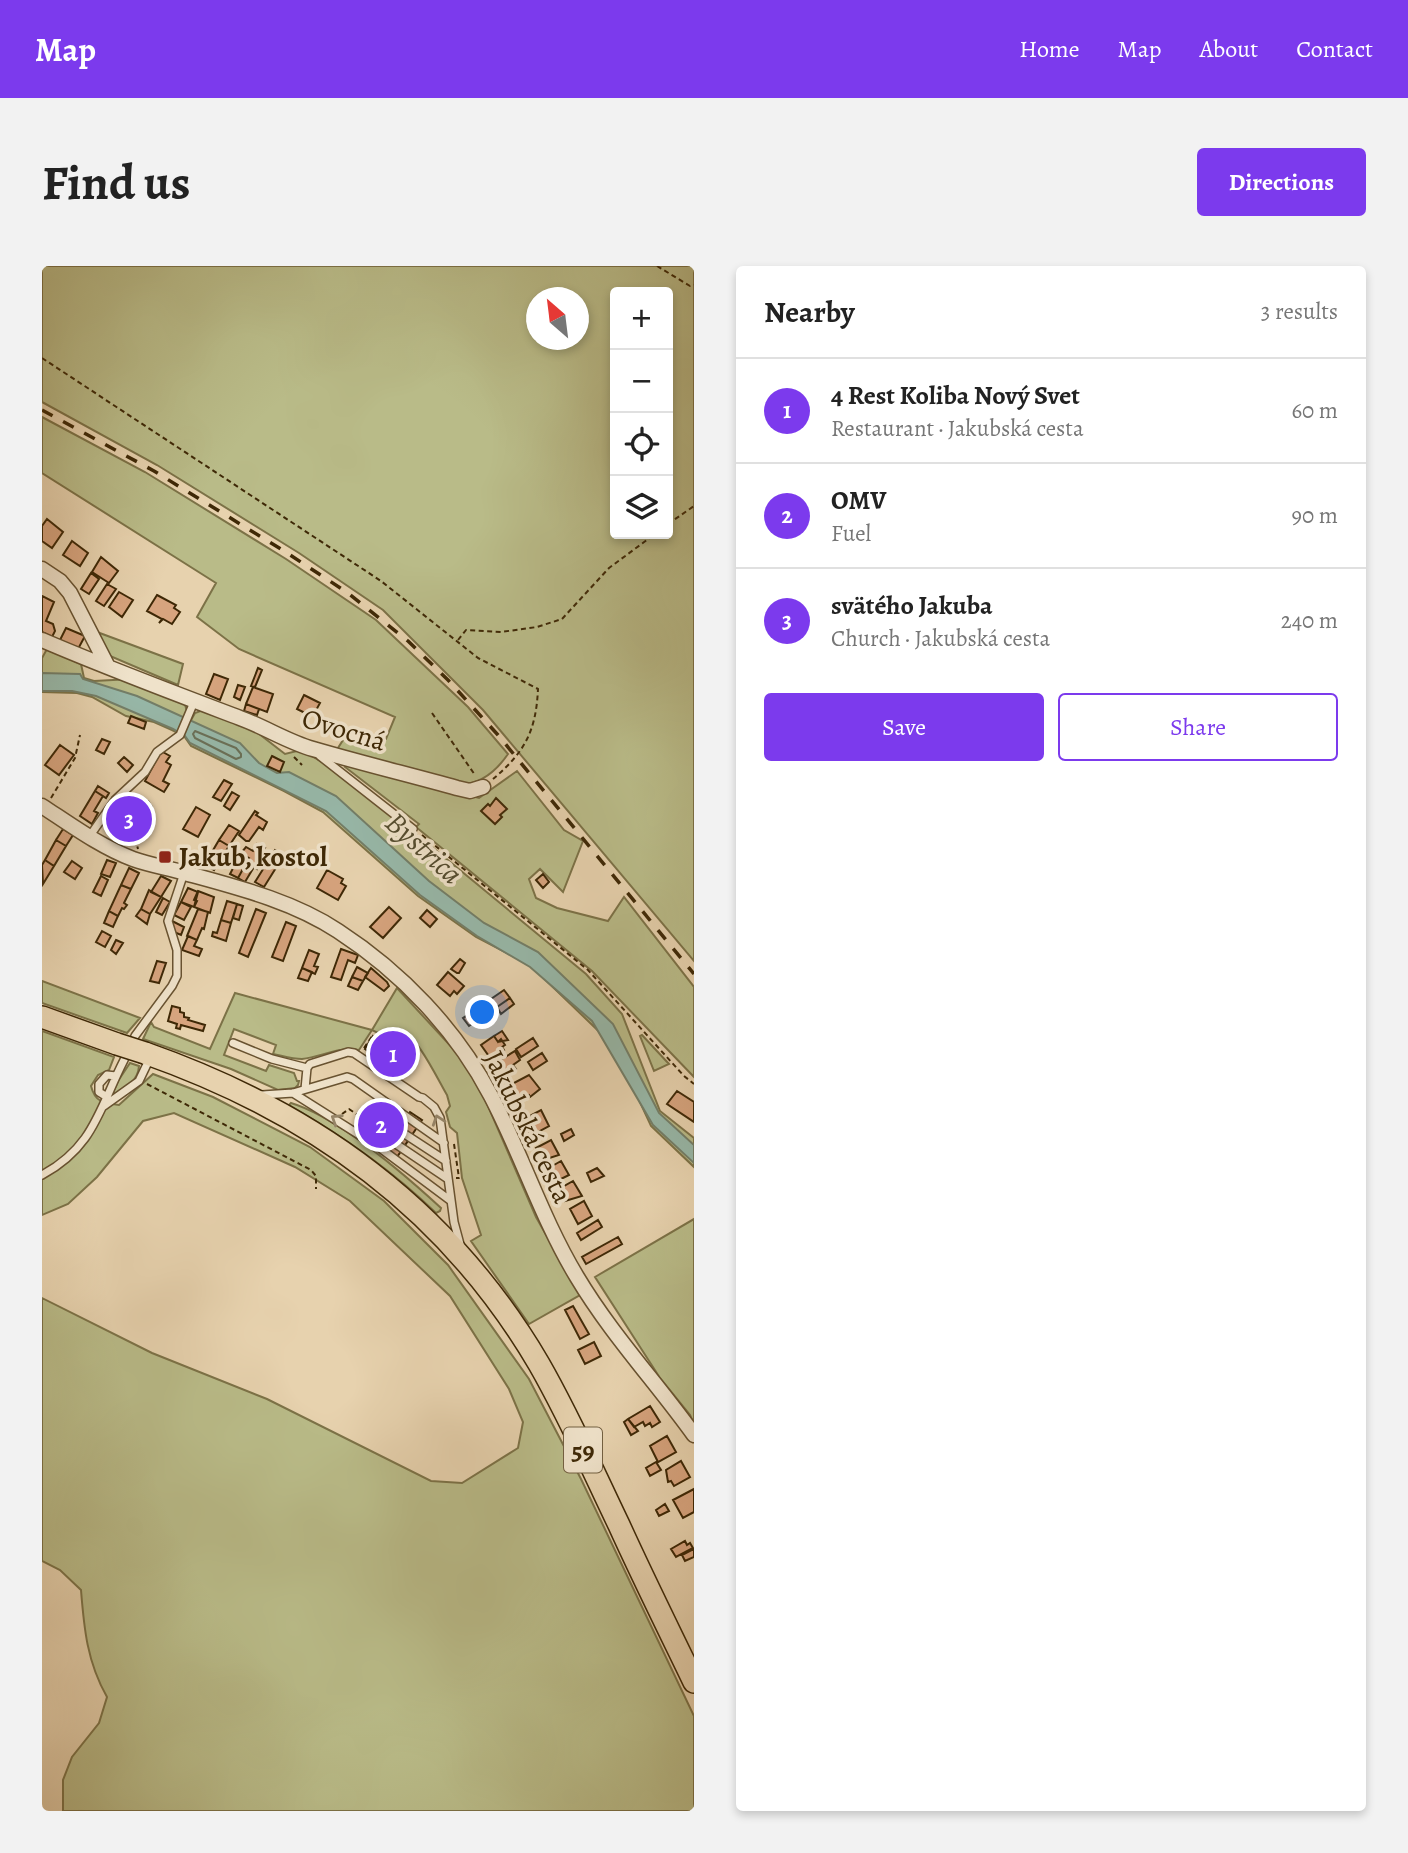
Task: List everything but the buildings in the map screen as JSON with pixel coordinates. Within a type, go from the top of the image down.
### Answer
[{"type":"main road","name":"59","points":[[42,1017],[134,1050],[245,1095],[317,1134],[372,1171],[419,1213],[463,1259],[519,1334],[557,1397],[694,1682]]},
{"type":"street","points":[[42,569],[60,581],[70,593],[108,667]]},
{"type":"street","name":"Ovocná","points":[[42,640],[194,702],[249,721],[312,749],[457,788],[470,790],[483,787]]},
{"type":"street","name":"Jakubská cesta","points":[[43,807],[89,837],[134,859],[248,891],[335,928],[375,956],[441,1021],[472,1062],[492,1098],[537,1199],[577,1278],[601,1314],[694,1435]]},
{"type":"lane","points":[[89,837],[115,800],[145,772],[157,752],[180,735],[194,702]]},
{"type":"lane","points":[[312,749],[413,829]]},
{"type":"lane","points":[[42,1175],[58,1167],[76,1151],[104,1107],[116,1076],[177,976],[177,950],[168,921],[184,872]]},
{"type":"lane","points":[[233,1043],[272,1059],[307,1068]]},
{"type":"lane","points":[[104,1107],[139,1081],[134,1050]]},
{"type":"lane","points":[[304,1089],[307,1068],[314,1061],[342,1053],[354,1054],[430,1103],[438,1113],[463,1259]]},
{"type":"lane","points":[[107,1097],[99,1092],[99,1084],[107,1075],[116,1076]]},
{"type":"lane","points":[[245,1095],[293,1093],[347,1077],[444,1143]]},
{"type":"lane","points":[[293,1093],[380,1148],[451,1201]]},
{"type":"lane","points":[[380,1148],[403,1115]]},
{"type":"lane","points":[[394,1127],[446,1161]]},
{"type":"lane","points":[[387,1138],[448,1179]]},
{"type":"path","points":[[657,266],[690,286],[694,285]]},
{"type":"path","points":[[42,358],[381,581],[478,658],[538,689],[537,715],[527,744],[483,787],[432,713]]},
{"type":"path","points":[[673,521],[694,506]]},
{"type":"path","points":[[457,641],[466,630],[501,632],[537,627],[562,619],[609,568],[648,539]]},
{"type":"path","points":[[43,807],[75,758],[80,735]]},
{"type":"path","points":[[413,829],[588,970],[694,1084]]},
{"type":"path","points":[[116,831],[122,841],[137,844],[133,830]]},
{"type":"path","points":[[363,1052],[373,1035],[382,1040]]},
{"type":"path","points":[[139,1081],[311,1170],[316,1176],[316,1189]]},
{"type":"path","points":[[366,1120],[378,1105]]},
{"type":"path","points":[[336,1119],[349,1109],[371,1124],[365,1132]]},
{"type":"green space","points":[[42,266],[694,266],[694,961],[483,710],[383,610],[299,553],[157,465],[42,402]]},
{"type":"green space","points":[[42,417],[145,472],[286,559],[376,620],[468,707],[508,754],[488,775],[476,782],[461,784],[336,751],[347,734],[386,739],[395,717],[239,649],[197,617],[216,583],[42,473]]},
{"type":"green space","points":[[97,632],[183,664],[178,685],[110,656]]},
{"type":"green space","points":[[47,649],[81,664],[84,678],[94,681],[132,679],[184,701],[190,722],[195,713],[203,710],[250,727],[285,754],[301,750],[322,762],[432,847],[586,974],[622,1014],[660,1111],[694,1138],[694,1167],[651,1126],[614,1046],[530,965],[476,937],[418,896],[323,812],[191,746],[184,736],[154,722],[126,716],[92,697],[77,693],[42,692],[42,658]]},
{"type":"green space","points":[[348,764],[479,798],[517,771],[564,830],[583,841],[563,892],[540,869],[529,879],[536,898],[557,908],[608,921],[624,897],[694,987],[694,1077],[592,971],[416,827],[419,824],[345,767]]},
{"type":"green space","points":[[42,981],[140,1018],[127,1033],[42,1003]]},
{"type":"green space","points":[[397,988],[458,1054],[485,1099],[536,1217],[580,1295],[529,1324],[471,1241],[481,1235],[462,1178],[457,1133],[450,1127],[446,1112],[450,1106],[447,1095],[419,1048],[406,1032],[396,1028],[378,1033],[372,1030]]},
{"type":"green space","points":[[235,993],[372,1030],[359,1050],[344,1049],[302,1059],[273,1054],[276,1045],[234,1029],[224,1055],[266,1071],[269,1065],[294,1073],[299,1081],[298,1085],[295,1088],[278,1090],[231,1069],[143,1039],[151,1022],[154,1027],[210,1049]]},
{"type":"green space","points":[[42,1031],[114,1057],[109,1070],[98,1075],[91,1086],[100,1101],[119,1105],[153,1074],[213,1097],[310,1147],[384,1201],[448,1265],[529,1379],[581,1479],[694,1716],[694,1811],[63,1811],[63,1780],[72,1757],[99,1723],[107,1697],[91,1658],[81,1590],[60,1570],[42,1561],[42,1298],[152,1353],[267,1399],[431,1481],[462,1483],[518,1448],[523,1422],[509,1389],[450,1296],[350,1201],[295,1167],[174,1113],[143,1121],[97,1177],[68,1204],[42,1215]]},
{"type":"green space","points":[[642,1035],[669,1064],[654,1071],[640,1036]]},
{"type":"green space","points":[[130,1063],[139,1066],[136,1076],[130,1084],[111,1097],[118,1081]]},
{"type":"green space","points":[[291,1103],[330,1121],[370,1148],[426,1194],[441,1208],[440,1211],[436,1213],[384,1168],[348,1141],[289,1105]]},
{"type":"green space","points":[[694,1219],[694,1424],[690,1415],[660,1378],[595,1277]]},
{"type":"water","points":[[42,673],[80,674],[83,679],[137,696],[240,743],[259,763],[277,773],[289,772],[336,796],[429,881],[484,923],[538,952],[613,1024],[659,1113],[694,1145],[694,1163],[653,1125],[592,1021],[530,967],[477,936],[420,895],[326,811],[190,743],[185,736],[173,729],[96,696],[72,691],[42,691]]},
{"type":"railway","points":[[42,410],[154,471],[284,551],[348,593],[408,641],[498,735],[694,974]]},
{"type":"place","name":"svätého Jakuba","points":[[129,819]]},
{"type":"place","name":"Jakub, kostol","points":[[165,857]]},
{"type":"place","name":"4 Rest Koliba Nový Svet","points":[[393,1054]]},
{"type":"place","name":"OMV","points":[[381,1125]]},
{"type":"water label","name":"Bystrica","points":[[424,848]]}]
